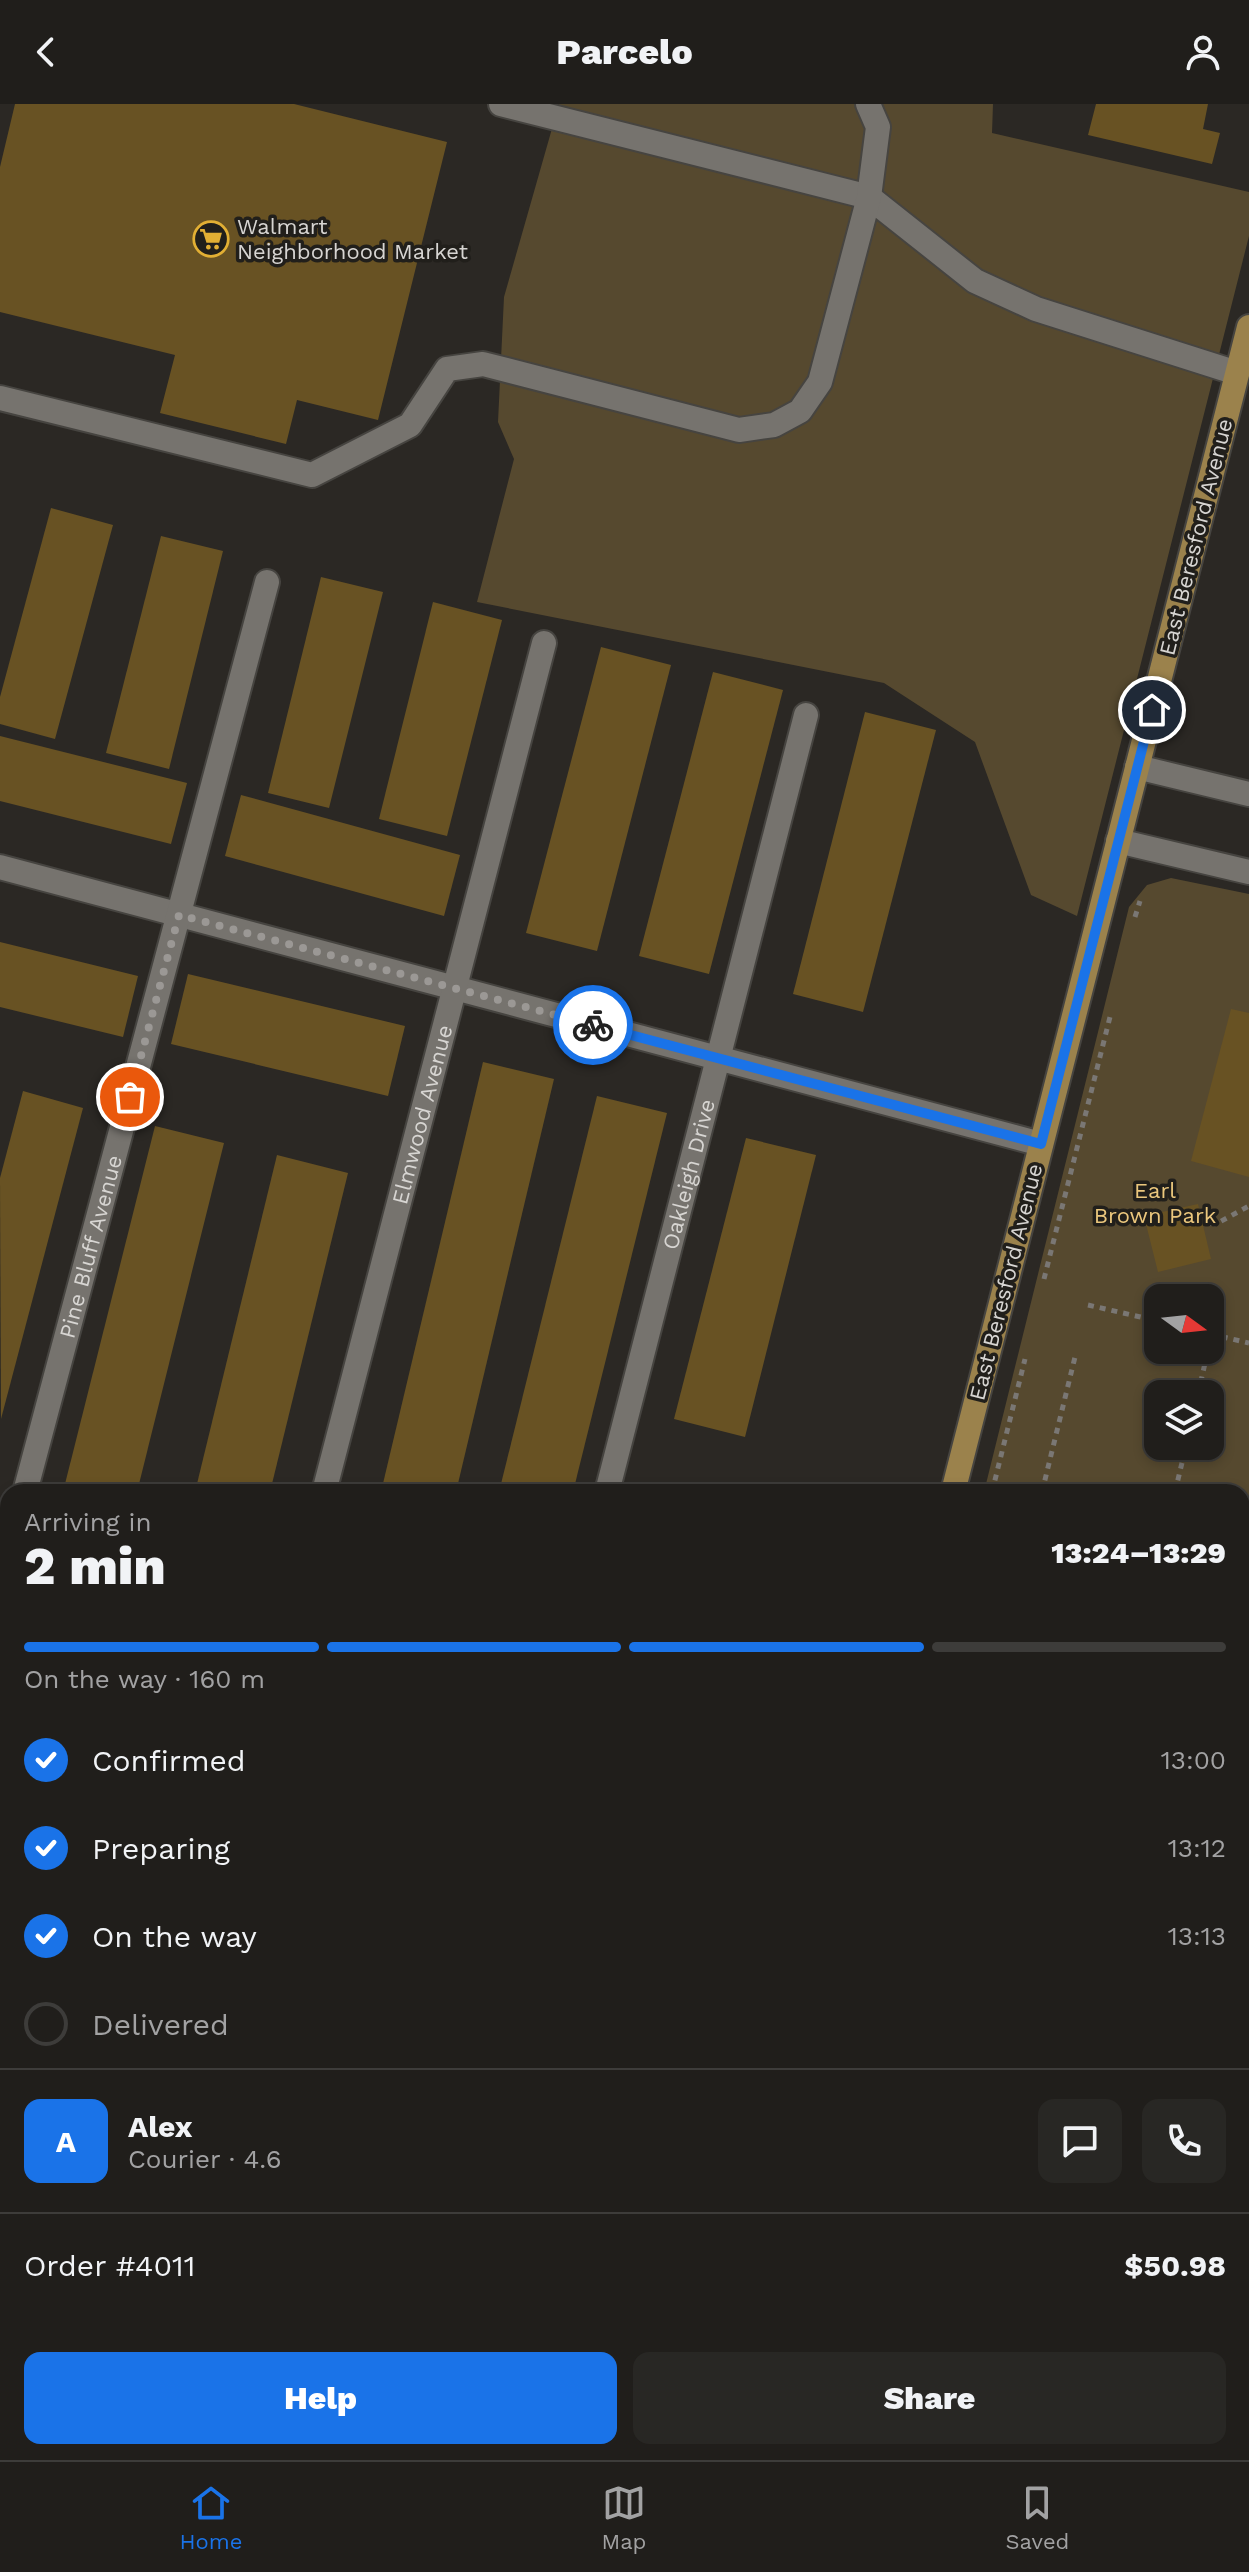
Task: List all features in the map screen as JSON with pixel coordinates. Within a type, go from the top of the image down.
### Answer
[{"type":"main road","name":"East Beresford Avenue","points":[[955,1484],[1249,327]]},
{"type":"street","points":[[501,104],[869,197],[975,281],[1036,309],[1237,373]]},
{"type":"street","points":[[0,398],[312,475],[410,425],[447,369],[483,364],[739,430],[774,425],[800,411],[820,382],[869,197],[878,127],[868,104]]},
{"type":"street","name":"Pine Bluff Avenue","points":[[27,1484],[267,582]]},
{"type":"street","name":"Elmwood Avenue","points":[[326,1484],[544,643]]},
{"type":"street","name":"Oakleigh Drive","points":[[609,1484],[806,715]]},
{"type":"street","points":[[1137,767],[1249,794]]},
{"type":"street","points":[[1118,841],[1249,872]]},
{"type":"street","points":[[0,867],[1041,1144]]},
{"type":"path","points":[[1132,926],[1140,901]]},
{"type":"path","points":[[1044,1279],[1114,1000]]},
{"type":"path","points":[[1210,1223],[1216,1224],[1249,1206]]},
{"type":"path","points":[[1088,1305],[1144,1318]]},
{"type":"path","points":[[1224,1337],[1249,1343]]},
{"type":"path","points":[[1044,1484],[1076,1353]]},
{"type":"path","points":[[994,1484],[1025,1359]]},
{"type":"path","points":[[1177,1484],[1183,1460]]},
{"type":"green space","points":[[559,104],[993,104],[992,133],[1249,192],[1249,236],[1077,916],[1031,895],[975,742],[884,683],[477,602],[514,459],[498,422],[504,297]]},
{"type":"green space","name":"Earl Brown Park","points":[[1171,878],[1249,894],[1249,1484],[986,1484],[1129,907],[1147,885]]},
{"type":"building","name":"Walmart Neighborhood Market","points":[[15,104],[294,104],[447,142],[378,420],[297,400],[286,444],[160,413],[175,355],[0,312],[0,167]]},
{"type":"building","points":[[1096,104],[1208,104],[1203,129],[1220,133],[1212,164],[1088,135]]},
{"type":"building","points":[[51,508],[113,525],[55,739],[0,724],[0,697]]},
{"type":"building","points":[[161,536],[223,551],[169,769],[106,753]]},
{"type":"building","points":[[321,577],[383,592],[329,808],[268,793]]},
{"type":"building","points":[[433,602],[502,620],[447,836],[379,819]]},
{"type":"building","points":[[601,647],[671,665],[597,951],[526,933]]},
{"type":"building","points":[[713,672],[783,690],[709,974],[639,956]]},
{"type":"building","points":[[865,712],[936,730],[863,1012],[793,994]]},
{"type":"building","points":[[0,736],[187,783],[171,844],[0,801]]},
{"type":"building","points":[[241,795],[460,855],[444,916],[225,856]]},
{"type":"building","points":[[0,942],[138,976],[123,1037],[0,1007]]},
{"type":"building","points":[[188,974],[405,1026],[388,1096],[171,1044]]},
{"type":"building","points":[[1231,1009],[1249,1013],[1249,1177],[1191,1161]]},
{"type":"building","points":[[483,1062],[554,1079],[458,1484],[383,1484]]},
{"type":"building","points":[[23,1091],[83,1108],[1,1419],[0,1178]]},
{"type":"building","points":[[597,1096],[667,1113],[575,1484],[501,1484]]},
{"type":"building","points":[[155,1126],[224,1143],[139,1484],[65,1484]]},
{"type":"building","points":[[746,1138],[816,1155],[745,1437],[674,1419]]},
{"type":"building","points":[[277,1155],[348,1173],[272,1484],[197,1484]]},
{"type":"building","points":[[1198,1204],[1211,1259],[1158,1272],[1144,1216]]},
{"type":"way so far","points":[[130,1097],[179,915],[593,1025]]},
{"type":"place","name":"Walmart Neighborhood Market","points":[[211,239]]},
{"type":"route","points":[[593,1025],[1041,1144],[1152,710]]}]
